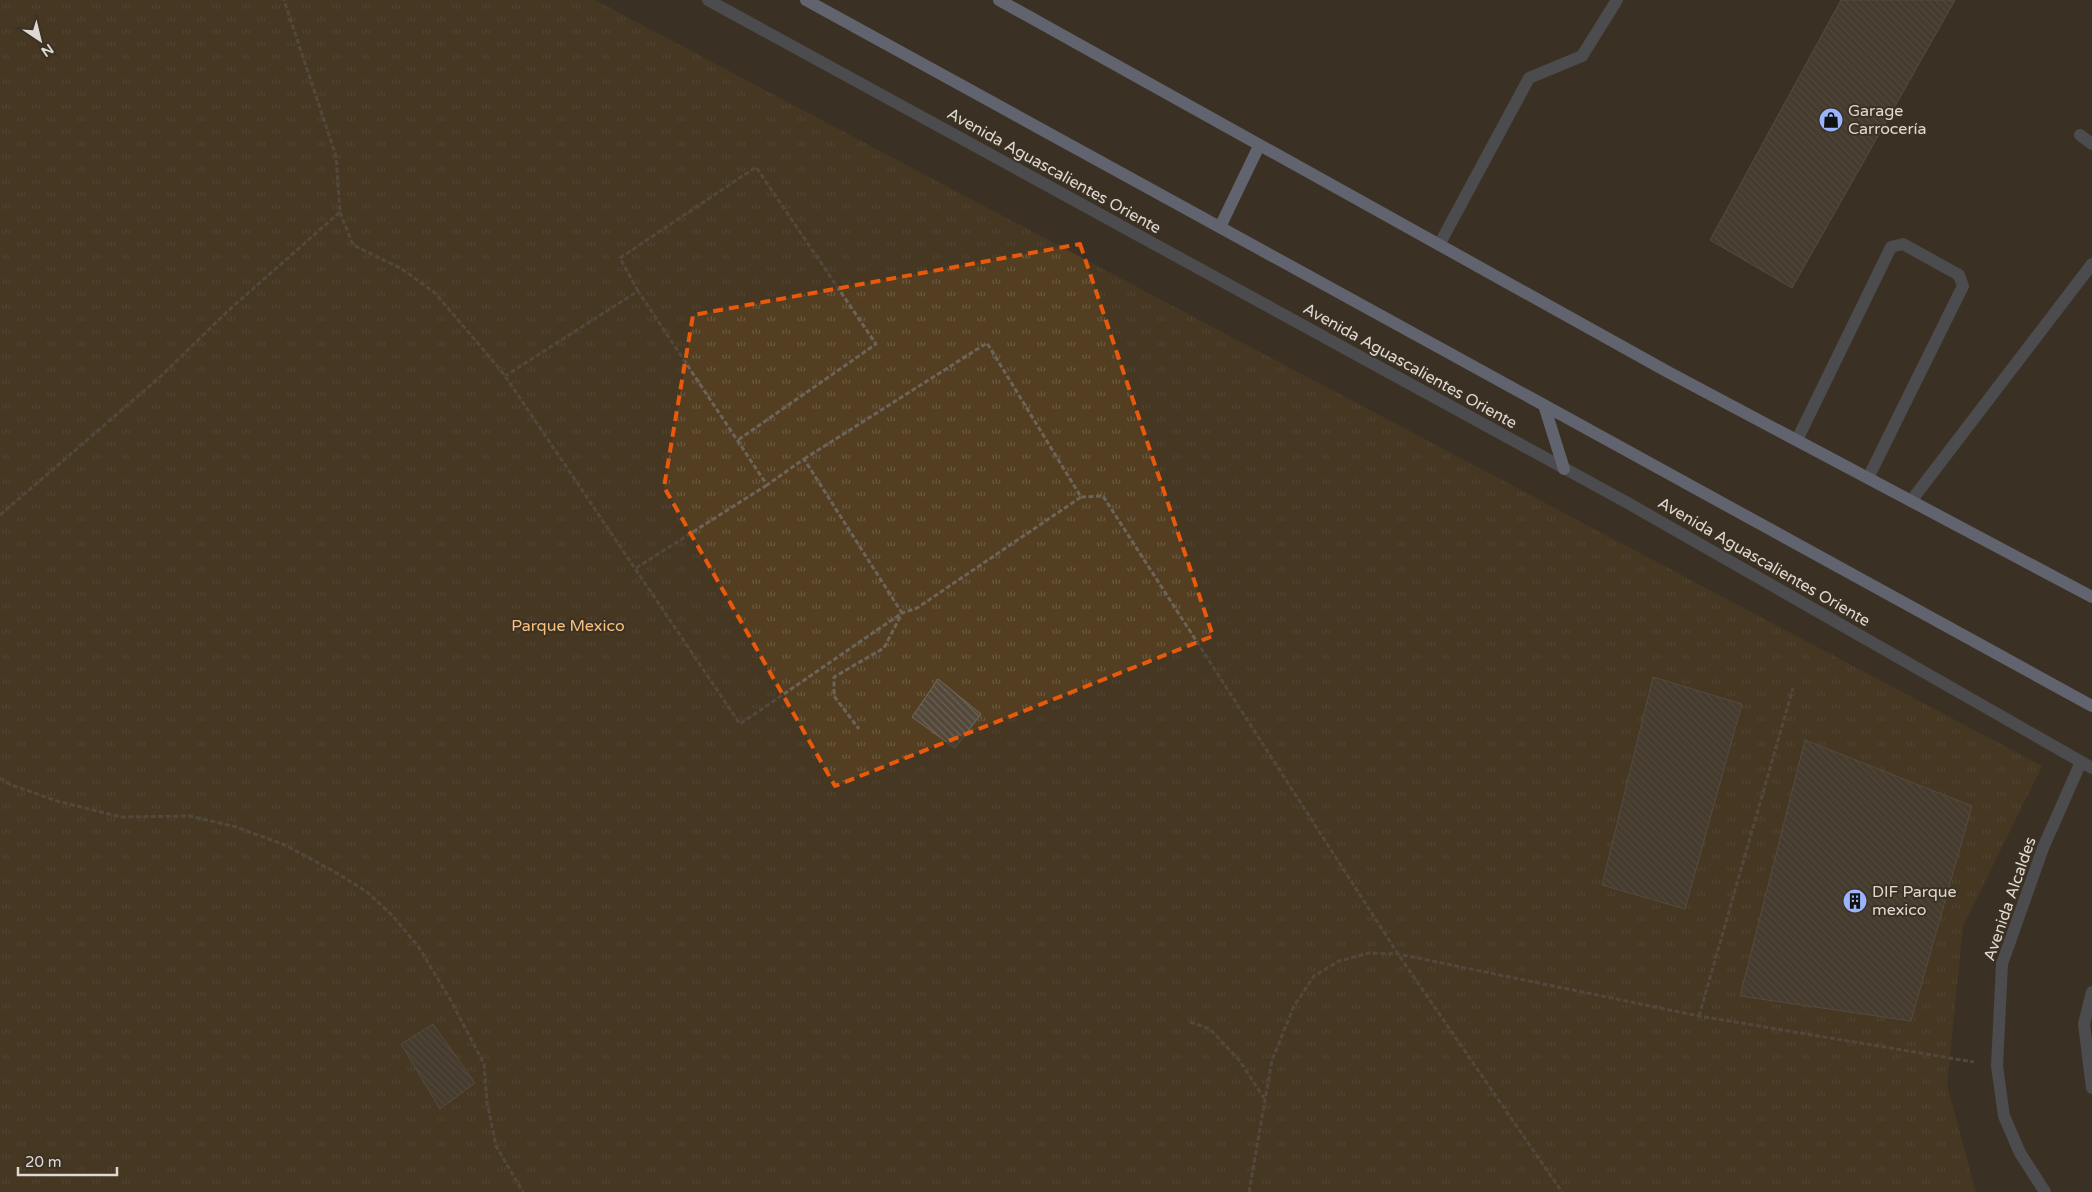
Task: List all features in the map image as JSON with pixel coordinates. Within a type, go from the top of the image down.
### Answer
[{"type":"main road","name":"Avenida Aguascalientes Oriente","points":[[806,0],[2092,706]]},
{"type":"main road","points":[[999,0],[1659,367],[2092,597]]},
{"type":"main road","points":[[1220,227],[1259,146]]},
{"type":"main road","points":[[1544,405],[1564,469]]},
{"type":"street","name":"Avenida Aguascalientes Oriente","points":[[708,0],[1564,469],[2087,765]]},
{"type":"street","points":[[1439,246],[1529,78],[1582,56],[1617,0]]},
{"type":"street","points":[[2080,135],[2092,144]]},
{"type":"street","points":[[1797,440],[1891,247],[1903,244],[1959,275],[1963,286],[1868,478]]},
{"type":"street","points":[[1911,501],[2092,264]]},
{"type":"street","name":"Avenida Alcaldes","points":[[2045,1192],[2020,1154],[2004,1116],[1997,1066],[2002,964],[2043,848],[2087,765]]},
{"type":"street","points":[[2092,992],[2084,1024],[2092,1088]]},
{"type":"path","points":[[284,0],[336,156],[340,212],[353,245],[402,270],[435,293],[505,376],[740,724],[902,614],[917,608],[1081,497],[1103,496],[1398,954],[1562,1192]]},
{"type":"path","points":[[738,440],[876,344],[756,167],[620,258],[638,291],[767,485]]},
{"type":"path","points":[[0,515],[160,377],[230,309],[340,212]]},
{"type":"path","points":[[505,376],[638,291]]},
{"type":"path","points":[[636,568],[987,343],[1081,497]]},
{"type":"path","points":[[804,459],[902,614]]},
{"type":"path","points":[[858,729],[834,696],[834,677],[884,648],[902,614]]},
{"type":"path","points":[[1700,1016],[1793,688]]},
{"type":"path","points":[[0,778],[9,784],[57,801],[121,817],[190,816],[236,827],[285,845],[367,892],[391,914],[418,946],[450,999],[484,1064],[486,1102],[496,1146],[523,1192]]},
{"type":"path","points":[[1249,1192],[1272,1060],[1294,1006],[1314,976],[1339,962],[1369,954],[1398,954],[1700,1016],[1997,1066]]},
{"type":"path","points":[[1190,1022],[1210,1029],[1239,1060],[1265,1098]]},
{"type":"highlighted area","points":[[1080,244],[1213,636],[835,786],[664,487],[693,315]]},
{"type":"green space","name":"Parque Mexico","points":[[0,0],[595,0],[2042,766],[1963,926],[1947,1085],[1976,1192],[0,1192]]},
{"type":"building","name":"Garage Carrocería","points":[[1841,0],[1955,0],[1792,288],[1710,240]]},
{"type":"building","points":[[1653,677],[1742,704],[1685,909],[1602,885]]},
{"type":"building","points":[[938,679],[981,714],[955,748],[912,717]]},
{"type":"building","name":"DIF Parque mexico","points":[[1805,740],[1972,806],[1911,1021],[1740,996]]},
{"type":"building","points":[[433,1024],[475,1083],[440,1109],[401,1044]]},
{"type":"place","name":"Garage Carrocería","points":[[1831,120]]},
{"type":"place","name":"DIF Parque mexico","points":[[1855,901]]}]
